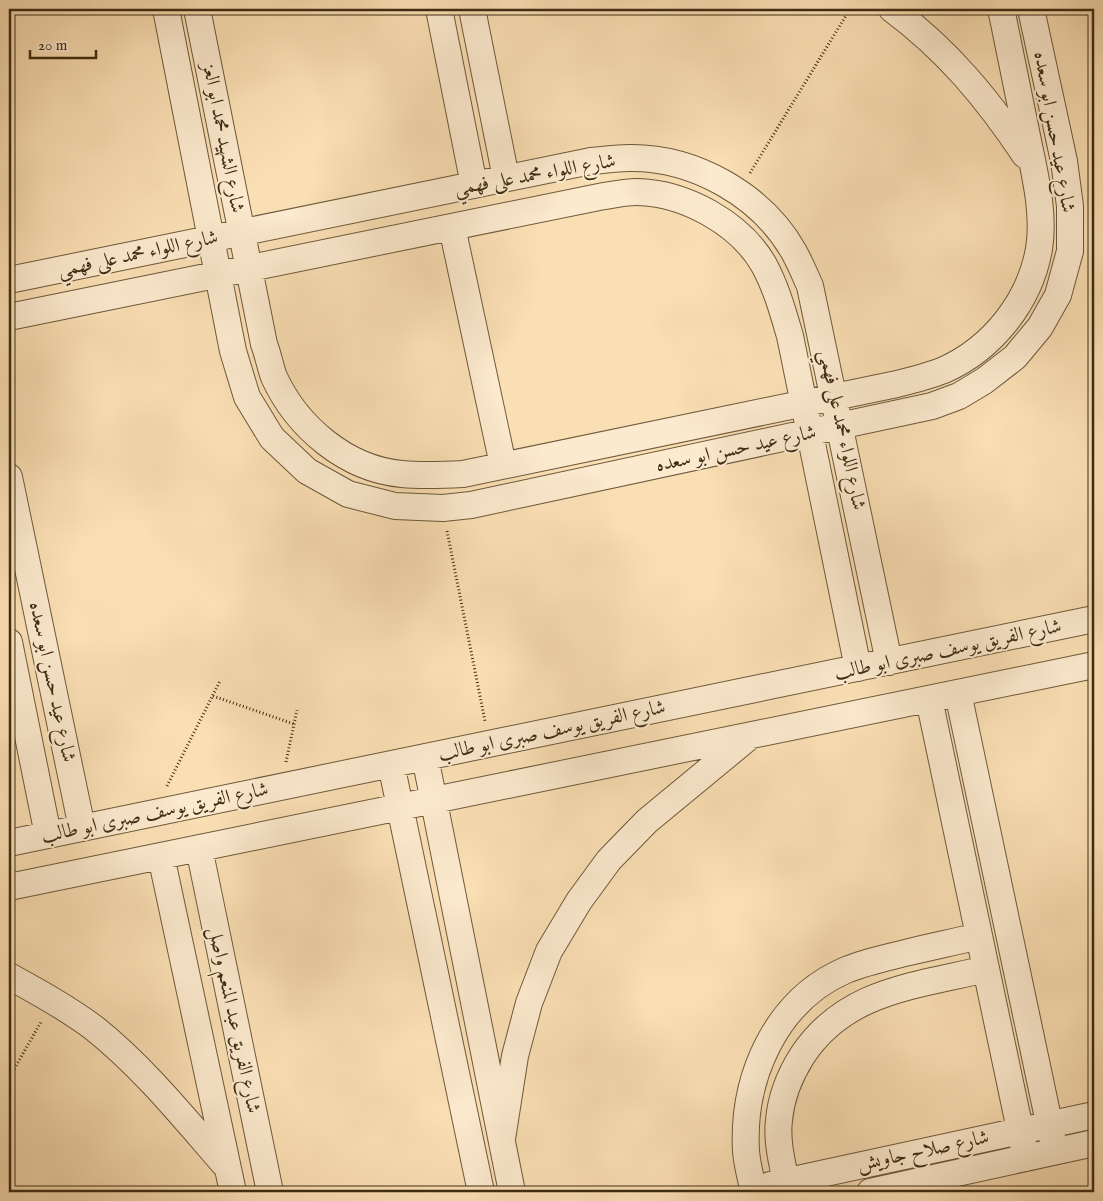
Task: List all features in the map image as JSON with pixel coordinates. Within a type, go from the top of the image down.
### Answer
[{"type":"street","name":"شارع الشهيد محمد ابو العز","points":[[166,9],[218,274]]},
{"type":"street","name":"شارع الشهيد محمد ابو العز","points":[[197,9],[249,268]]},
{"type":"street","points":[[439,9],[474,185]]},
{"type":"street","points":[[472,9],[506,178]]},
{"type":"street","points":[[892,9],[913,24],[958,67],[998,114],[1033,166],[1064,161]]},
{"type":"street","name":"شارع عيد حسن ابو سعده","points":[[249,268],[264,344],[274,376],[290,406],[312,431],[338,452],[368,466],[401,474],[434,476],[463,474],[921,378],[945,369],[968,357],[992,338],[1012,314],[1027,288],[1039,248],[1040,207],[1001,9]]},
{"type":"street","name":"شارع عيد حسن ابو سعده","points":[[218,274],[233,351],[247,397],[272,438],[306,471],[348,494],[395,506],[443,508],[472,505],[932,406],[959,396],[984,381],[1015,357],[1040,327],[1058,295],[1070,251],[1070,206],[1064,161],[1031,9]]},
{"type":"street","name":"شارع اللواء محمد على فهمي","points":[[9,280],[591,161],[630,158],[669,162],[706,174],[739,191],[770,219],[793,251],[810,286],[835,397],[889,662]]},
{"type":"street","name":"شارع اللواء محمد على فهمي","points":[[9,317],[599,197],[636,192],[674,197],[709,212],[739,234],[763,264],[779,298],[810,433],[858,668]]},
{"type":"street","points":[[452,227],[503,465]]},
{"type":"street","points":[[1027,288],[1058,295]]},
{"type":"street","points":[[968,357],[984,381]]},
{"type":"street","points":[[646,436],[652,467]]},
{"type":"street","points":[[607,444],[613,475]]},
{"type":"street","name":"شارع عيد حسن ابو سعده","points":[[9,477],[82,828]]},
{"type":"street","points":[[1059,626],[1094,606]]},
{"type":"street","name":"شارع الفريق يوسف صبرى ابو طالب","points":[[9,843],[1094,620]]},
{"type":"street","name":"شارع عيد حسن ابو سعده","points":[[9,642],[48,834]]},
{"type":"street","points":[[9,887],[1094,665]]},
{"type":"street","points":[[958,693],[1055,1151]]},
{"type":"street","points":[[928,698],[1026,1158]]},
{"type":"street","points":[[502,1140],[515,1056],[529,1003],[549,952],[578,901],[609,860],[647,821],[751,735]]},
{"type":"street","points":[[425,758],[512,1192]]},
{"type":"street","points":[[391,764],[481,1192]]},
{"type":"street","name":"شارع الفريق عبد المنعم واصل","points":[[199,848],[270,1192]]},
{"type":"street","name":"شارع الفريق عبد المنعم واصل","points":[[161,856],[230,1180]]},
{"type":"street","points":[[753,1190],[746,1152],[747,1118],[752,1085],[773,1034],[798,1002],[820,983],[847,970],[877,960],[979,936]]},
{"type":"street","points":[[787,1187],[778,1121],[784,1094],[795,1067],[811,1042],[832,1021],[856,1005],[886,993],[986,969]]},
{"type":"street","points":[[9,976],[53,1001],[93,1028],[141,1070],[230,1180]]},
{"type":"street","name":"شارع صلاح جاويش","points":[[753,1190],[787,1187],[1020,1130],[1094,1115]]},
{"type":"street","name":"شارع صلاح جاويش","points":[[870,1192],[1094,1143]]},
{"type":"path","points":[[739,191],[850,9]]},
{"type":"path","points":[[443,508],[490,743]]},
{"type":"path","points":[[153,813],[220,682]]},
{"type":"path","points":[[212,696],[294,724]]},
{"type":"path","points":[[280,787],[296,710]]},
{"type":"path","points":[[9,1078],[53,1001]]}]
